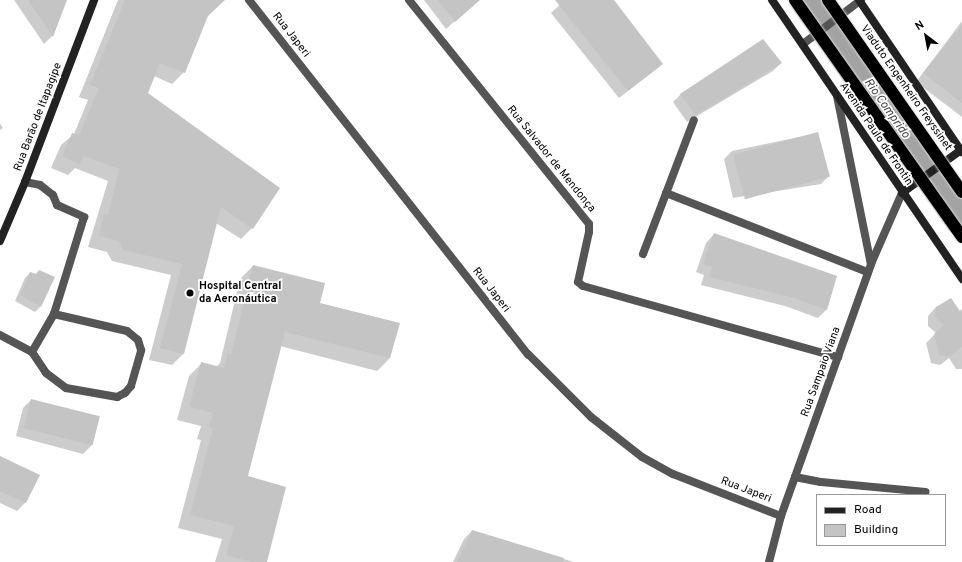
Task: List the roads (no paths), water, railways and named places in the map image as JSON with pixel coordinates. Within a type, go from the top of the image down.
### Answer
[{"type":"highway","points":[[795,0],[962,237]]},
{"type":"highway","name":"Viaduto Engenheiro Freyssinet","points":[[828,0],[962,192]]},
{"type":"main road","name":"Avenida Paulo de Frontin","points":[[772,0],[962,279]]},
{"type":"main road","points":[[860,0],[961,151],[902,193]]},
{"type":"main road","name":"Rua Barão de Itapagipe","points":[[0,241],[25,182],[92,1]]},
{"type":"street","name":"Rua Japeri","points":[[249,0],[528,354],[591,417],[642,457],[672,474],[781,516]]},
{"type":"street","name":"Rua Salvador de Mendonça","points":[[409,0],[589,224],[589,232],[578,282],[591,288],[838,357]]},
{"type":"street","points":[[803,44],[860,0]]},
{"type":"street","points":[[837,96],[869,268]]},
{"type":"street","points":[[643,254],[694,120]]},
{"type":"street","points":[[25,182],[40,185],[53,195],[57,205],[84,217],[54,314],[32,352]]},
{"type":"street","points":[[666,193],[869,268]]},
{"type":"street","name":"Rua Sampaio Viana","points":[[769,562],[781,516],[869,268],[902,193]]},
{"type":"street","points":[[0,335],[32,352],[46,373],[66,388],[117,397],[126,393],[131,386],[141,350],[138,340],[127,331],[54,314]]},
{"type":"street","points":[[795,477],[821,482],[926,492]]},
{"type":"waterway","name":"Rio Comprido","points":[[809,0],[962,217]]},
{"type":"place","name":"Hospital Central da Aeronáutica","points":[[190,293]]}]
